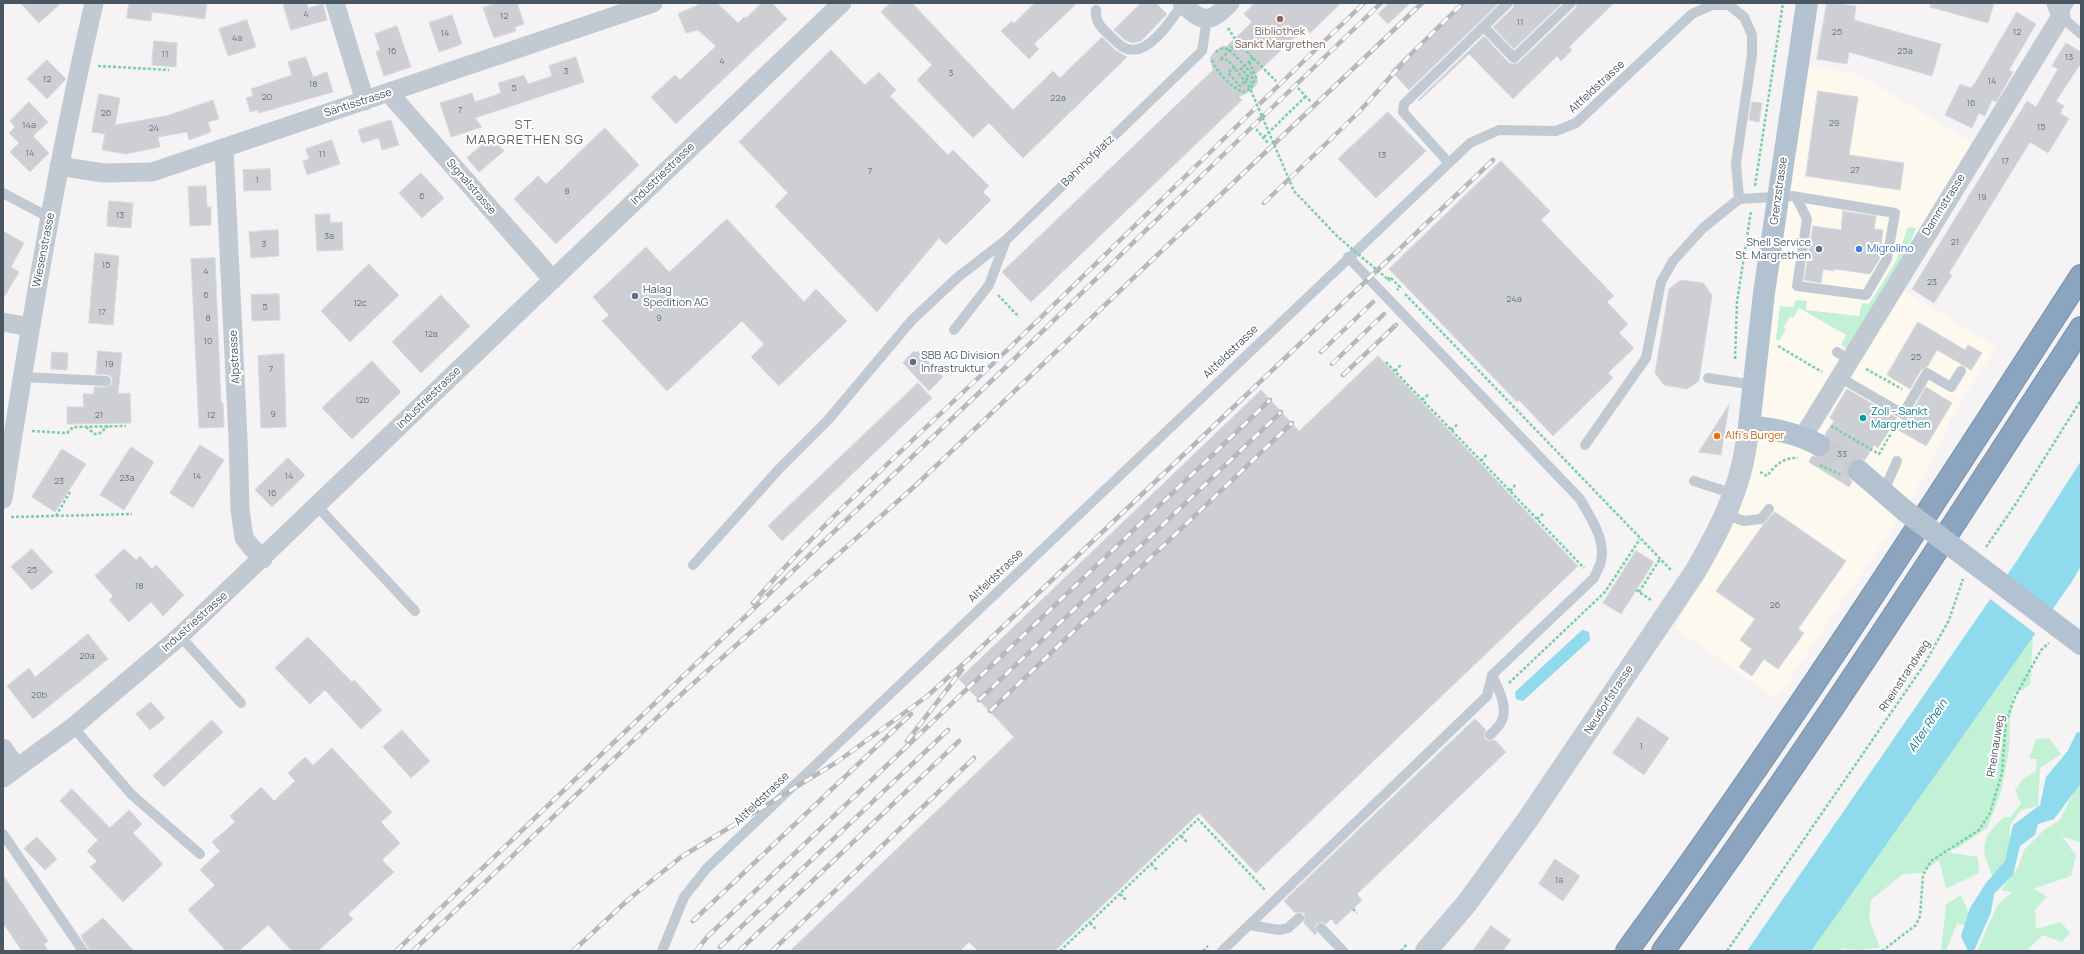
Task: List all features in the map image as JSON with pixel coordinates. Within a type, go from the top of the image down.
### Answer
[{"type":"highway","points":[[1627,951],[1710,834],[1844,638],[2081,276]]},
{"type":"highway","points":[[1663,951],[1772,796],[1872,647],[2081,328]]},
{"type":"main road","name":"Grenzstrasse","points":[[1749,426],[1744,383],[1787,197],[1807,3]]},
{"type":"main road","points":[[1749,426],[1775,429],[1810,451]]},
{"type":"main road","name":"Neudorfstrasse","points":[[1418,946],[1484,879],[1567,763],[1695,572],[1734,494],[1742,465],[1749,426]]},
{"type":"main road","points":[[1851,473],[1883,493],[2081,644]]},
{"type":"street","name":"Wiesenstrasse","points":[[3,498],[29,327],[59,166],[94,3]]},
{"type":"street","points":[[335,3],[365,101]]},
{"type":"street","name":"Säntisstrasse","points":[[59,166],[103,173],[152,172],[653,3]]},
{"type":"street","name":"Industriestrasse","points":[[10,773],[73,727],[180,636],[263,559],[842,3]]},
{"type":"street","points":[[1182,3],[1198,16],[1219,12]]},
{"type":"street","name":"Dammstrasse","points":[[1810,451],[1820,408],[1840,377],[1844,356],[2062,7]]},
{"type":"street","name":"Signalstrasse","points":[[389,93],[553,280]]},
{"type":"street","name":"Alpstrasse","points":[[224,148],[238,423],[240,509],[244,538],[263,559]]},
{"type":"street","points":[[3,322],[29,327]]},
{"type":"street","points":[[3,748],[10,773]]},
{"type":"lane","points":[[1096,10],[1095,18],[1099,26],[1124,48],[1132,50],[1141,47],[1162,33],[1182,3]]},
{"type":"lane","points":[[1448,162],[1403,112],[1404,104],[1508,3]]},
{"type":"lane","points":[[1484,27],[1514,58],[1571,3]]},
{"type":"lane","name":"Altfeldstrasse","points":[[662,951],[684,897],[707,868],[1348,257],[1470,143],[1499,130],[1556,131],[1576,123],[1692,14],[1712,5],[1729,5],[1744,17],[1752,35],[1752,55],[1736,163],[1739,199]]},
{"type":"lane","points":[[2062,7],[2081,34]]},
{"type":"lane","name":"Bahnhofplatz","points":[[954,330],[988,285],[1006,240],[1202,51],[1219,12]]},
{"type":"lane","points":[[3,193],[50,218]]},
{"type":"lane","points":[[1585,445],[1646,358],[1661,282],[1673,261],[1703,228],[1739,199],[1787,197],[1895,214],[1888,259],[1866,294],[1797,286],[1807,219],[1787,197]]},
{"type":"lane","points":[[693,565],[779,469],[828,420],[912,320],[958,278],[1006,240]]},
{"type":"lane","points":[[1222,951],[1487,696],[1492,675],[1594,578],[1601,560],[1601,545],[1598,533],[1580,499],[1348,257]]},
{"type":"lane","points":[[1840,377],[1903,414],[1927,373],[1952,387],[1961,371]]},
{"type":"lane","points":[[22,377],[106,381]]},
{"type":"lane","points":[[1708,378],[1744,383]]},
{"type":"lane","points":[[1883,493],[1897,461]]},
{"type":"lane","points":[[1694,480],[1734,494]]},
{"type":"lane","points":[[317,506],[415,611]]},
{"type":"lane","points":[[1725,514],[1744,521],[1761,519],[1769,508]]},
{"type":"lane","points":[[180,636],[241,703]]},
{"type":"lane","points":[[1490,735],[1502,721],[1504,711],[1500,692],[1492,675]]},
{"type":"lane","points":[[73,727],[132,795],[200,854]]},
{"type":"lane","points":[[3,834],[83,951]]},
{"type":"lane","points":[[1249,925],[1279,930],[1288,928],[1299,918]]},
{"type":"lane","points":[[1321,928],[1343,951]]},
{"type":"path","points":[[1744,383],[1737,302],[1782,3]]},
{"type":"path","points":[[1219,12],[1237,42],[1276,81]]},
{"type":"path","points":[[1237,42],[1220,59],[1228,60],[1249,86],[1294,191],[1338,237],[1390,281]]},
{"type":"path","points":[[1249,61],[1256,77],[1251,88],[1244,92],[1237,90],[1214,66],[1212,59],[1216,52],[1223,48],[1230,50],[1247,68],[1253,78],[1249,86]]},
{"type":"path","points":[[1235,67],[1228,73],[1240,86],[1249,77],[1241,69],[1253,58]]},
{"type":"path","points":[[91,66],[169,70]]},
{"type":"path","points":[[1298,88],[1311,102]]},
{"type":"path","points":[[1264,137],[1306,96]]},
{"type":"path","points":[[1256,129],[1268,142]]},
{"type":"path","points":[[988,285],[1019,317]]},
{"type":"path","points":[[1407,296],[1671,570]]},
{"type":"path","points":[[1774,344],[1822,371],[1820,408],[1879,454],[1903,414]]},
{"type":"path","points":[[1844,356],[1913,396]]},
{"type":"path","points":[[1386,362],[1594,578],[1605,592]]},
{"type":"path","points":[[1395,371],[1401,365]]},
{"type":"path","points":[[1422,400],[1429,394]]},
{"type":"path","points":[[1984,550],[2015,505],[2081,400]]},
{"type":"path","points":[[1451,430],[1458,424]]},
{"type":"path","points":[[86,427],[90,432],[95,434],[100,433],[109,426]]},
{"type":"path","points":[[29,431],[67,433],[73,427],[126,426]]},
{"type":"path","points":[[1767,476],[1781,462],[1810,451],[1851,473]]},
{"type":"path","points":[[1480,461],[1487,454]]},
{"type":"path","points":[[1510,491],[1516,484]]},
{"type":"path","points":[[56,516],[70,492]]},
{"type":"path","points":[[1537,520],[1544,513]]},
{"type":"path","points":[[9,517],[132,514]]},
{"type":"path","points":[[1610,586],[1640,539]]},
{"type":"path","points":[[1639,592],[1660,559]]},
{"type":"path","points":[[1668,574],[1675,564]]},
{"type":"path","name":"Rheinstrandweg","points":[[1726,951],[1924,665],[1949,620],[1962,582],[1966,575]]},
{"type":"path","points":[[1636,590],[1651,600]]},
{"type":"path","points":[[1647,606],[1655,594]]},
{"type":"path","name":"Rheinauweg","points":[[1882,951],[1916,925],[1920,916],[1923,875],[1931,861],[1979,830],[1990,813],[2002,772],[2006,722],[2015,697],[2038,656],[2053,639]]},
{"type":"path","points":[[1060,951],[1198,819],[1266,891]]},
{"type":"path","points":[[1181,836],[1187,842]]},
{"type":"path","points":[[1151,864],[1157,870]]},
{"type":"path","points":[[1120,894],[1126,900]]},
{"type":"path","points":[[1353,908],[1357,912]]},
{"type":"path","points":[[1090,922],[1096,929]]},
{"type":"path","points":[[1401,951],[1418,946]]},
{"type":"shaded area","points":[[1798,63],[1858,74],[1980,147],[1895,285],[1996,347],[1946,426],[1949,428],[1911,499],[1777,699],[1676,629],[1734,494]]},
{"type":"green space","points":[[1908,227],[1916,228],[1902,263],[1847,349],[1841,345],[1846,335],[1799,308],[1793,318],[1790,316],[1784,327],[1786,329],[1779,341],[1776,339],[1780,306],[1793,307],[1796,300],[1807,301],[1806,310],[1859,316],[1862,303],[1869,304],[1896,261]]},
{"type":"green space","points":[[2033,638],[2030,685],[2013,695],[2009,751],[2001,792],[1987,828],[1959,847],[1946,852],[1978,857],[1979,873],[1946,889],[1939,860],[1921,873],[1903,874],[1871,900],[1869,919],[1880,948],[1858,950],[1840,948],[1844,951],[1793,951],[1873,827],[1901,825],[1909,805],[2002,645]]},
{"type":"green space","points":[[2049,738],[2061,754],[2040,768],[2038,806],[2021,810],[2010,825],[2010,843],[2003,875],[1993,878],[1986,859],[1986,838],[2004,817],[2010,817],[2021,804],[2015,790],[2024,778],[2036,771],[2037,759],[2029,759],[2036,739]]},
{"type":"green space","points":[[2081,768],[2081,809],[2079,812],[2081,814],[2081,843],[2062,836],[2076,856],[2071,876],[2033,889],[2047,896],[2035,910],[2036,929],[2061,922],[2070,933],[2062,942],[2043,935],[2026,951],[1977,951],[1997,906],[2012,892],[2001,890],[2018,868],[2024,850],[2045,829],[2060,820],[2079,781]]},
{"type":"green space","points":[[1961,895],[1975,927],[1957,924],[1946,951],[1941,951],[1946,904]]},
{"type":"water","name":"Alter Rhein","points":[[2081,461],[2081,566],[2071,583],[1811,951],[1747,951],[2018,559]]},
{"type":"water","points":[[1582,630],[1589,632],[1590,640],[1523,701],[1516,699],[1515,692]]},
{"type":"water","points":[[2077,732],[2081,733],[2081,783],[2054,819],[2038,824],[2035,835],[2020,846],[2013,875],[1994,894],[1991,912],[1974,951],[1968,951],[1961,936],[1970,908],[1986,883],[2005,861],[2013,825],[2040,805],[2046,777],[2067,752]]},
{"type":"pier","points":[[2004,576],[2052,612],[2037,635],[1989,598]]},
{"type":"building","points":[[21,3],[61,3],[39,23]]},
{"type":"building","points":[[129,3],[207,3],[205,19],[152,12],[151,21],[127,18]]},
{"type":"building","points":[[283,3],[307,3],[308,8],[323,4],[327,20],[291,30]]},
{"type":"building","points":[[497,3],[517,3],[524,24],[515,27],[516,31],[494,38],[483,8]]},
{"type":"building","points":[[703,3],[717,3],[738,23],[744,17],[746,18],[762,3],[772,3],[787,19],[676,124],[651,97],[675,75],[680,80],[716,46],[698,30],[686,33],[678,14]]},
{"type":"building","points":[[891,3],[912,3],[1013,110],[1053,71],[1060,78],[1102,37],[1115,50],[1127,57],[1023,158],[989,123],[973,138],[917,80],[932,65],[881,12]]},
{"type":"building","points":[[1035,3],[1077,3],[1034,44],[1039,49],[1029,59],[1001,31],[1012,21],[1014,23]]},
{"type":"building","points":[[1141,3],[1156,3],[1167,14],[1141,41],[1132,43],[1125,40],[1114,30]]},
{"type":"building","points":[[1255,3],[1341,3],[1310,33],[1305,27],[1255,75],[1258,82],[1252,90],[1239,97],[1242,100],[1031,302],[1002,272],[1213,70],[1210,58],[1215,51],[1223,46],[1226,47],[1252,22],[1244,14]]},
{"type":"building","points":[[1389,3],[1410,3],[1388,24],[1378,14]]},
{"type":"building","points":[[1462,3],[1499,3],[1409,90],[1391,71]]},
{"type":"building","points":[[1514,3],[1562,3],[1514,49],[1493,27],[1513,8]]},
{"type":"building","points":[[1577,3],[1614,3],[1569,47],[1572,50],[1561,61],[1557,56],[1513,99],[1469,54],[1419,101],[1418,100],[1484,36],[1509,63],[1518,63],[1576,8]]},
{"type":"building","points":[[1827,3],[1856,6],[1854,20],[1941,44],[1932,76],[1849,52],[1847,64],[1817,59]]},
{"type":"building","points":[[1931,3],[1994,3],[1988,23],[1930,7]]},
{"type":"building","points":[[2017,12],[2036,24],[2009,70],[2013,72],[1996,102],[1992,100],[1985,116],[1979,113],[1972,128],[1945,115],[1960,84],[1971,88],[1975,83]]},
{"type":"building","points":[[452,15],[462,44],[439,52],[429,23]]},
{"type":"building","points":[[247,20],[256,47],[228,56],[219,29]]},
{"type":"building","points":[[397,26],[411,67],[384,76],[376,52],[380,50],[375,34]]},
{"type":"building","points":[[154,41],[177,43],[176,67],[152,65]]},
{"type":"building","points":[[2066,43],[2081,52],[2081,63],[2056,101],[2064,106],[2060,113],[2069,119],[2048,153],[2030,142],[1949,273],[1952,275],[1934,303],[1912,289],[2027,101],[2036,107],[2058,69],[2052,66]]},
{"type":"building","points":[[831,50],[865,85],[879,72],[896,90],[890,96],[948,155],[953,150],[989,186],[983,192],[991,200],[946,245],[939,238],[877,312],[775,206],[788,193],[739,142]]},
{"type":"building","points":[[306,57],[313,77],[327,72],[333,92],[259,113],[258,110],[250,112],[246,98],[253,96],[251,89],[292,75],[288,62]]},
{"type":"building","points":[[576,57],[584,82],[475,118],[482,127],[451,137],[440,103],[472,93],[475,102],[501,93],[498,83],[524,75],[528,84],[552,76],[549,66]]},
{"type":"building","points":[[47,60],[66,79],[47,99],[27,79]]},
{"type":"building","points":[[1818,91],[1858,97],[1849,155],[1904,163],[1900,190],[1806,176]]},
{"type":"building","points":[[99,94],[120,98],[115,125],[166,116],[213,100],[219,119],[208,122],[211,132],[189,140],[187,132],[158,137],[160,147],[126,154],[102,150],[105,134],[92,132]]},
{"type":"building","points":[[29,102],[48,122],[33,136],[49,153],[30,172],[10,152],[19,143],[9,133],[15,127],[10,121]]},
{"type":"building","points":[[1752,102],[1762,103],[1759,122],[1749,120]]},
{"type":"building","points":[[1388,112],[1426,151],[1376,198],[1338,159]]},
{"type":"building","points":[[391,120],[399,145],[382,150],[379,138],[362,143],[358,130]]},
{"type":"building","points":[[605,128],[639,165],[556,244],[514,199],[538,176],[546,184]]},
{"type":"building","points":[[491,137],[504,151],[479,172],[467,158]]},
{"type":"building","points":[[332,140],[340,164],[307,175],[303,161],[309,159],[306,149]]},
{"type":"building","points":[[1501,161],[1550,211],[1541,220],[1614,296],[1607,302],[1628,324],[1619,333],[1634,348],[1608,373],[1613,378],[1553,436],[1519,400],[1517,402],[1389,269]]},
{"type":"building","points":[[270,169],[271,190],[244,191],[243,170]]},
{"type":"building","points":[[421,173],[444,198],[422,218],[399,193]]},
{"type":"building","points":[[206,186],[207,207],[211,207],[211,225],[190,226],[188,187]]},
{"type":"building","points":[[109,201],[133,203],[131,228],[107,226]]},
{"type":"building","name":"Migrolino","points":[[1843,211],[1876,216],[1874,229],[1883,230],[1879,260],[1870,274],[1835,269],[1834,271],[1823,269],[1821,283],[1804,280],[1813,226],[1841,230]]},
{"type":"building","points":[[330,214],[330,223],[342,222],[343,250],[317,251],[315,215]]},
{"type":"building","points":[[727,219],[804,302],[816,289],[847,321],[779,386],[751,357],[764,344],[742,321],[667,391],[602,321],[609,315],[593,297],[646,247],[669,272]]},
{"type":"building","points":[[278,230],[279,256],[251,258],[249,232]]},
{"type":"building","points":[[3,231],[24,243],[11,267],[19,272],[3,299]]},
{"type":"building","points":[[95,253],[119,256],[113,325],[89,323]]},
{"type":"building","points":[[215,258],[221,403],[223,403],[224,427],[199,428],[191,259]]},
{"type":"building","points":[[369,264],[399,295],[350,342],[321,311]]},
{"type":"building","points":[[1681,280],[1703,283],[1712,295],[1699,381],[1687,389],[1664,385],[1655,373],[1669,289]]},
{"type":"building","points":[[279,294],[280,320],[252,321],[251,295]]},
{"type":"building","points":[[441,295],[470,326],[421,373],[392,342]]},
{"type":"building","points":[[1918,322],[1965,350],[1968,345],[1982,353],[1971,370],[1937,350],[1927,367],[1921,370],[1910,389],[1887,375]]},
{"type":"building","points":[[98,351],[122,353],[118,394],[130,393],[131,423],[67,424],[67,407],[84,407],[83,394],[94,394],[94,387],[106,387],[112,384],[112,378],[109,375],[96,374]]},
{"type":"building","points":[[914,351],[916,353],[918,351],[943,377],[929,391],[903,363]]},
{"type":"building","points":[[52,352],[68,353],[67,370],[51,369]]},
{"type":"building","points":[[284,354],[286,427],[261,428],[258,356]]},
{"type":"building","points":[[1378,356],[1578,566],[1256,873],[1199,813],[1055,951],[978,951],[969,942],[960,951],[790,951],[1014,737],[959,679],[1261,390],[1299,431]]},
{"type":"building","points":[[372,361],[401,392],[352,439],[322,408]]},
{"type":"building","points":[[918,383],[932,398],[782,541],[768,526]]},
{"type":"building","points":[[1926,387],[1952,403],[1926,446],[1897,429],[1902,420],[1909,417]]},
{"type":"building","points":[[1847,389],[1897,418],[1878,448],[1874,445],[1865,460],[1855,459],[1849,463],[1847,475],[1852,482],[1849,487],[1809,462],[1812,456],[1826,456],[1830,451],[1831,444],[1825,434],[1834,421],[1830,418]]},
{"type":"building","name":"Alfi's Burger","points":[[1729,405],[1721,455],[1699,452]]},
{"type":"building","points":[[200,445],[224,460],[193,508],[170,493]]},
{"type":"building","points":[[131,447],[154,462],[124,510],[100,495]]},
{"type":"building","points":[[62,449],[86,464],[55,512],[32,497]]},
{"type":"building","points":[[288,458],[305,475],[272,507],[255,490]]},
{"type":"building","points":[[1775,512],[1846,561],[1798,629],[1804,633],[1778,669],[1764,659],[1752,676],[1739,667],[1752,649],[1740,640],[1755,619],[1716,591],[1763,525]]},
{"type":"building","points":[[32,549],[53,572],[32,590],[11,567]]},
{"type":"building","points":[[124,549],[136,560],[140,556],[152,569],[156,565],[184,595],[163,616],[151,602],[129,622],[109,600],[113,596],[95,576]]},
{"type":"building","points":[[1636,551],[1654,562],[1621,614],[1603,603]]},
{"type":"building","points":[[88,634],[108,659],[33,719],[7,686],[29,668],[35,677]]},
{"type":"building","points":[[308,637],[352,682],[354,680],[382,710],[361,729],[325,690],[310,704],[275,668]]},
{"type":"building","points":[[151,702],[165,718],[150,730],[136,714]]},
{"type":"building","points":[[1638,717],[1669,738],[1644,775],[1613,753]]},
{"type":"building","points":[[1475,719],[1486,730],[1484,734],[1485,739],[1489,741],[1495,740],[1506,752],[1357,894],[1362,900],[1353,909],[1336,925],[1331,919],[1326,924],[1322,922],[1317,923],[1315,927],[1317,933],[1315,935],[1304,923],[1304,913],[1295,913],[1284,901]]},
{"type":"building","points":[[212,720],[223,732],[164,787],[153,776]]},
{"type":"building","points":[[402,730],[430,761],[411,778],[383,747]]},
{"type":"building","points":[[332,748],[392,812],[381,822],[400,843],[382,860],[394,872],[348,914],[353,919],[318,951],[292,951],[268,925],[239,951],[226,951],[188,910],[215,885],[200,870],[220,851],[212,842],[235,822],[230,816],[261,787],[274,801],[295,781],[288,773],[305,757],[313,765]]},
{"type":"building","points":[[72,789],[110,828],[129,810],[142,824],[133,833],[163,864],[123,902],[90,867],[97,861],[87,851],[98,840],[60,801]]},
{"type":"building","points":[[37,837],[57,859],[45,870],[24,849]]},
{"type":"building","points":[[1555,859],[1580,876],[1563,901],[1539,884]]},
{"type":"building","points":[[3,875],[48,941],[44,944],[48,951],[22,951],[3,923]]},
{"type":"building","points":[[103,918],[134,951],[90,951],[81,936]]},
{"type":"building","points":[[1491,926],[1511,940],[1503,951],[1473,951]]},
{"type":"tunnel","points":[[1819,445],[1859,471]]},
{"type":"railway","points":[[753,603],[782,570],[842,508],[1000,357],[1364,3]]},
{"type":"railway","points":[[396,951],[1007,366],[1381,3]]},
{"type":"railway","points":[[413,951],[687,689],[916,485],[1422,3]]},
{"type":"railway","points":[[1264,203],[1359,112],[1409,56],[1463,3]]},
{"type":"railway","points":[[573,951],[629,899],[681,857],[837,762],[926,697],[970,658],[1493,160]]},
{"type":"railway","points":[[1321,352],[1373,302]]},
{"type":"railway","points":[[1332,364],[1384,314]]},
{"type":"railway","points":[[1343,375],[1396,325]]},
{"type":"railway","points":[[696,951],[708,936],[1270,400]]},
{"type":"railway","points":[[979,700],[1281,412]]},
{"type":"railway","points":[[990,711],[1292,423]]},
{"type":"railway","points":[[907,741],[962,670]]},
{"type":"railway","points":[[693,921],[911,714]]},
{"type":"railway","points":[[720,947],[948,730]]},
{"type":"railway","points":[[739,951],[959,741]]},
{"type":"railway","points":[[772,951],[974,758]]},
{"type":"place","name":"Bibliothek Sankt Margrethen","points":[[1280,19]]},
{"type":"place","name":"Shell Service St. Margrethen","points":[[1819,249]]},
{"type":"place","name":"Migrolino","points":[[1859,249]]},
{"type":"place","name":"Halag Spedition AG","points":[[635,296]]},
{"type":"place","name":"SBB AG Division Infrastruktur","points":[[913,362]]},
{"type":"place","name":"Zoll - Sankt Margrethen","points":[[1863,418]]},
{"type":"place","name":"Alfi's Burger","points":[[1717,436]]},
{"type":"district","name":"ST. MARGRETHEN SG","points":[[525,132]]}]
